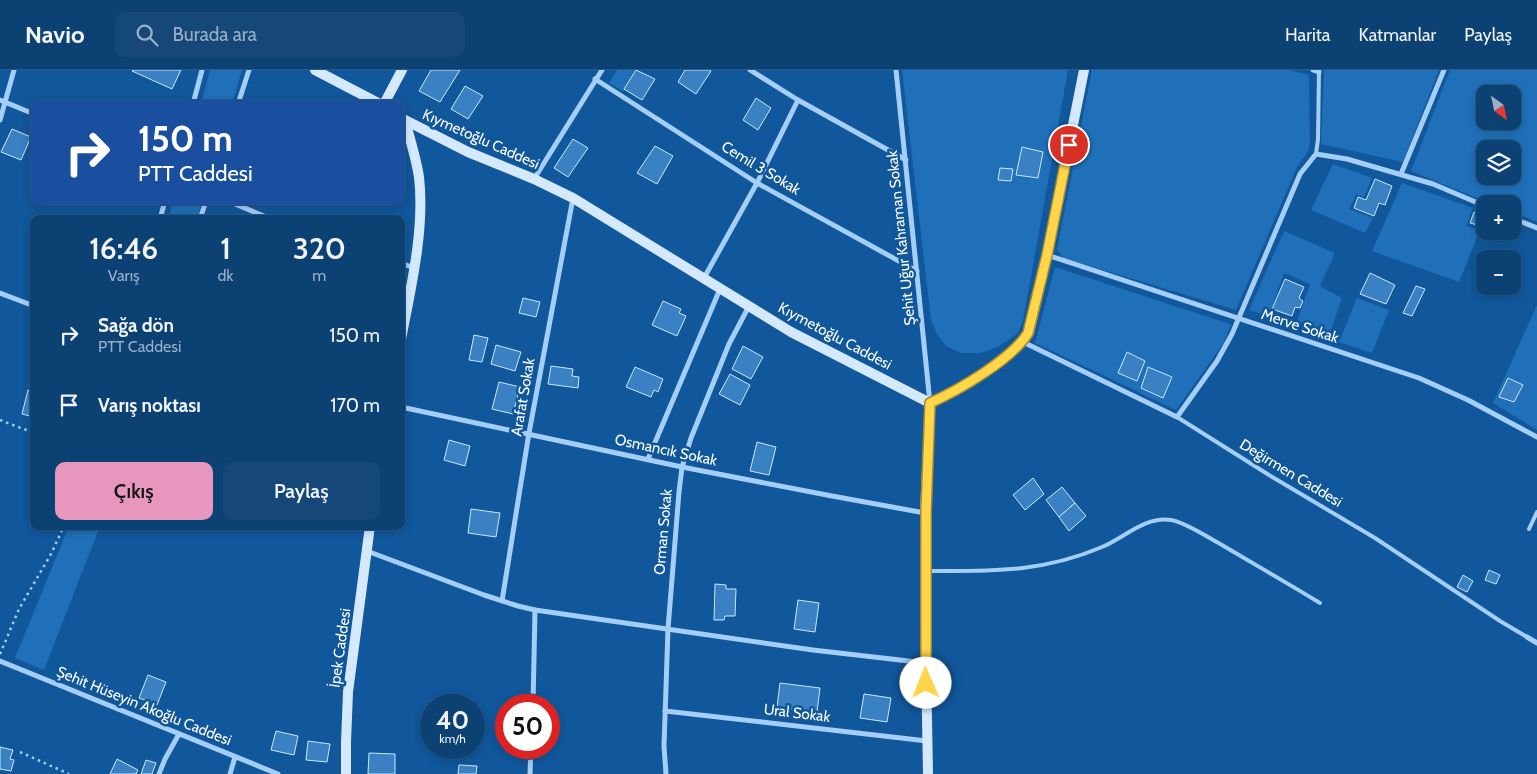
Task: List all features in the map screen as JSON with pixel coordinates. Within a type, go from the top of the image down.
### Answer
[{"type":"main road","points":[[315,70],[372,100]]},
{"type":"main road","points":[[386,100],[402,70]]},
{"type":"main road","points":[[928,774],[926,513],[930,403],[950,394],[976,378],[1012,352],[1023,342],[1032,325],[1084,70]]},
{"type":"main road","name":"Kıymetoğlu Caddesi","points":[[405,121],[468,152],[534,178],[573,198],[791,332],[930,403]]},
{"type":"main road","points":[[405,127],[419,177],[418,236],[405,317]]},
{"type":"main road","name":"İpek Caddesi","points":[[346,774],[348,692],[359,621],[369,530]]},
{"type":"street","points":[[0,120],[2,101],[14,70]]},
{"type":"street","points":[[194,100],[202,70]]},
{"type":"street","points":[[239,100],[249,70]]},
{"type":"street","points":[[534,178],[602,70]]},
{"type":"street","points":[[750,70],[798,100],[906,160]]},
{"type":"street","points":[[759,76],[762,70]]},
{"type":"street","name":"Şehit Uğur Kahraman Sokak","points":[[896,70],[930,403]]},
{"type":"street","points":[[1313,70],[1319,71]]},
{"type":"street","points":[[1401,174],[1444,70]]},
{"type":"street","name":"Cemil 3 Sokak","points":[[595,79],[758,182],[917,271]]},
{"type":"street","points":[[704,278],[758,182],[798,100]]},
{"type":"street","points":[[2,101],[30,112]]},
{"type":"street","points":[[1177,417],[1217,361],[1239,319],[1300,174],[1316,154],[1347,159],[1401,174],[1433,184],[1476,202]]},
{"type":"street","name":"Arafat Sokak","points":[[502,601],[529,433],[573,198]]},
{"type":"street","points":[[238,205],[261,215]]},
{"type":"street","points":[[1521,222],[1537,228]]},
{"type":"street","name":"Merve Sokak","points":[[1047,255],[1419,378],[1468,400],[1537,437]]},
{"type":"street","points":[[405,265],[414,268]]},
{"type":"street","points":[[648,459],[720,288]]},
{"type":"street","points":[[0,293],[30,304]]},
{"type":"street","name":"Orman Sokak","points":[[666,774],[664,746],[668,630],[682,467],[691,438],[729,344],[749,306]]},
{"type":"street","name":"Değirmen Caddesi","points":[[1023,342],[1177,417]]},
{"type":"street","name":"Osmancık Sokak","points":[[405,408],[682,467],[926,513]]},
{"type":"street","points":[[366,551],[502,601],[535,610],[813,650],[926,663]]},
{"type":"street","points":[[533,694],[535,610]]},
{"type":"street","name":"Değirmen Caddesi","points":[[1527,636],[1537,643]]},
{"type":"street","name":"Şehit Hüseyin Akoğlu Caddesi","points":[[0,661],[278,774]]},
{"type":"street","name":"Ural Sokak","points":[[665,711],[927,742]]},
{"type":"street","points":[[159,774],[179,734]]},
{"type":"street","points":[[230,774],[235,757]]},
{"type":"street","points":[[530,774],[531,759]]},
{"type":"lane","points":[[1316,154],[1319,71]]},
{"type":"lane","name":"Değirmen Caddesi","points":[[1177,417],[1269,475],[1375,538],[1500,621],[1527,636]]},
{"type":"lane","points":[[1529,529],[1537,512]]},
{"type":"lane","points":[[926,571],[995,571],[1055,563],[1104,546],[1147,523],[1168,519],[1176,520],[1207,536],[1320,602]]},
{"type":"path","points":[[0,420],[30,431]]},
{"type":"path","points":[[0,654],[19,609],[51,554],[62,530]]},
{"type":"path","points":[[20,752],[69,774]]},
{"type":"shaded area","points":[[210,70],[242,70],[233,100],[202,100]]},
{"type":"shaded area","points":[[617,70],[635,70],[623,91],[609,83]]},
{"type":"shaded area","points":[[902,70],[1068,70],[1023,321],[1018,333],[998,347],[980,353],[961,353],[946,346],[937,334],[931,320]]},
{"type":"shaded area","points":[[1092,70],[1289,70],[1309,75],[1310,144],[1307,153],[1297,167],[1236,310],[1063,258],[1057,249]]},
{"type":"shaded area","points":[[1324,70],[1439,70],[1403,162],[1321,144]]},
{"type":"shaded area","points":[[1450,70],[1537,70],[1537,222],[1521,215],[1521,195],[1476,195],[1476,198],[1411,171]]},
{"type":"shaded area","points":[[1333,164],[1372,178],[1364,197],[1356,195],[1349,209],[1373,218],[1365,233],[1311,210]]},
{"type":"shaded area","points":[[1402,183],[1473,208],[1466,226],[1476,229],[1476,240],[1459,282],[1372,251]]},
{"type":"shaded area","points":[[172,205],[201,205],[198,215],[169,215]]},
{"type":"shaded area","points":[[1284,231],[1335,253],[1320,286],[1342,298],[1330,333],[1297,321],[1310,284],[1284,273],[1269,316],[1249,310]]},
{"type":"shaded area","points":[[1055,267],[1231,325],[1223,344],[1176,410],[1035,343]]},
{"type":"shaded area","points":[[1357,298],[1389,310],[1372,353],[1339,342]]},
{"type":"shaded area","points":[[1537,305],[1537,430],[1493,403]]},
{"type":"shaded area","points":[[67,530],[98,530],[44,670],[15,658]]},
{"type":"building","points":[[133,70],[181,70],[172,89]]},
{"type":"building","points":[[431,70],[460,70],[440,102],[419,91]]},
{"type":"building","points":[[636,70],[655,79],[642,100],[624,89]]},
{"type":"building","points":[[685,70],[711,71],[696,94],[678,82]]},
{"type":"building","points":[[465,86],[483,96],[468,119],[451,109]]},
{"type":"building","points":[[756,98],[771,108],[758,130],[743,120]]},
{"type":"building","points":[[12,129],[30,137],[21,160],[1,152]]},
{"type":"building","points":[[573,139],[588,148],[568,177],[554,168]]},
{"type":"building","points":[[655,146],[673,156],[657,184],[637,173]]},
{"type":"building","points":[[1022,147],[1043,152],[1038,178],[1016,175]]},
{"type":"building","points":[[1000,168],[1013,169],[1011,181],[998,180]]},
{"type":"building","points":[[1375,179],[1392,186],[1385,205],[1379,203],[1374,216],[1354,208],[1358,197],[1366,200]]},
{"type":"building","points":[[1474,212],[1476,213],[1476,225],[1470,223]]},
{"type":"building","points":[[1370,273],[1395,285],[1386,304],[1360,294]]},
{"type":"building","points":[[1285,279],[1304,287],[1299,298],[1303,301],[1300,308],[1295,307],[1292,316],[1272,309]]},
{"type":"building","points":[[1416,286],[1425,289],[1412,316],[1403,313]]},
{"type":"building","points":[[523,298],[540,302],[536,317],[519,313]]},
{"type":"building","points":[[663,301],[681,309],[679,313],[686,316],[677,336],[652,325]]},
{"type":"building","points":[[474,335],[488,338],[482,362],[469,360]]},
{"type":"building","points":[[496,345],[521,352],[515,371],[491,364]]},
{"type":"building","points":[[743,346],[763,357],[751,379],[732,369]]},
{"type":"building","points":[[1127,352],[1145,361],[1137,381],[1118,373]]},
{"type":"building","points":[[551,366],[573,369],[572,376],[579,377],[578,388],[548,384]]},
{"type":"building","points":[[635,367],[663,379],[658,392],[654,390],[651,397],[626,387]]},
{"type":"building","points":[[1148,367],[1172,377],[1163,398],[1141,388]]},
{"type":"building","points":[[730,374],[750,385],[740,405],[719,394]]},
{"type":"building","points":[[1508,378],[1523,385],[1514,402],[1499,397]]},
{"type":"building","points":[[499,382],[520,387],[513,414],[492,409]]},
{"type":"building","points":[[28,390],[30,390],[30,416],[22,414]]},
{"type":"building","points":[[449,440],[470,446],[465,466],[444,460]]},
{"type":"building","points":[[757,442],[776,447],[769,475],[750,471]]},
{"type":"building","points":[[1033,478],[1044,494],[1025,510],[1013,495]]},
{"type":"building","points":[[1062,487],[1075,503],[1059,517],[1046,500]]},
{"type":"building","points":[[1075,503],[1086,516],[1069,531],[1059,517]]},
{"type":"building","points":[[471,509],[500,513],[496,537],[468,533]]},
{"type":"building","points":[[1489,570],[1500,575],[1496,584],[1485,580]]},
{"type":"building","points":[[1463,575],[1473,581],[1467,592],[1457,587]]},
{"type":"building","points":[[715,584],[726,585],[726,589],[736,589],[735,616],[725,616],[724,620],[714,620]]},
{"type":"building","points":[[798,600],[819,603],[815,632],[794,629]]},
{"type":"building","points":[[148,675],[166,682],[157,705],[139,698]]},
{"type":"building","points":[[780,683],[820,688],[817,712],[777,707]]},
{"type":"building","points":[[864,694],[891,698],[887,722],[860,718]]},
{"type":"building","points":[[276,731],[298,736],[294,755],[271,750]]},
{"type":"building","points":[[308,741],[330,744],[327,762],[306,760]]},
{"type":"building","points":[[0,747],[13,750],[10,759],[14,760],[11,771],[0,769]]},
{"type":"building","points":[[369,753],[395,754],[395,774],[368,774]]},
{"type":"building","points":[[117,759],[138,770],[136,774],[110,774]]},
{"type":"building","points":[[146,760],[156,763],[152,774],[141,774]]},
{"type":"building","points":[[459,765],[477,766],[476,774],[458,774]]},
{"type":"route","points":[[926,683],[926,513],[930,403],[950,394],[976,378],[1012,352],[1023,342],[1028,333],[1032,325],[1069,145]]}]
